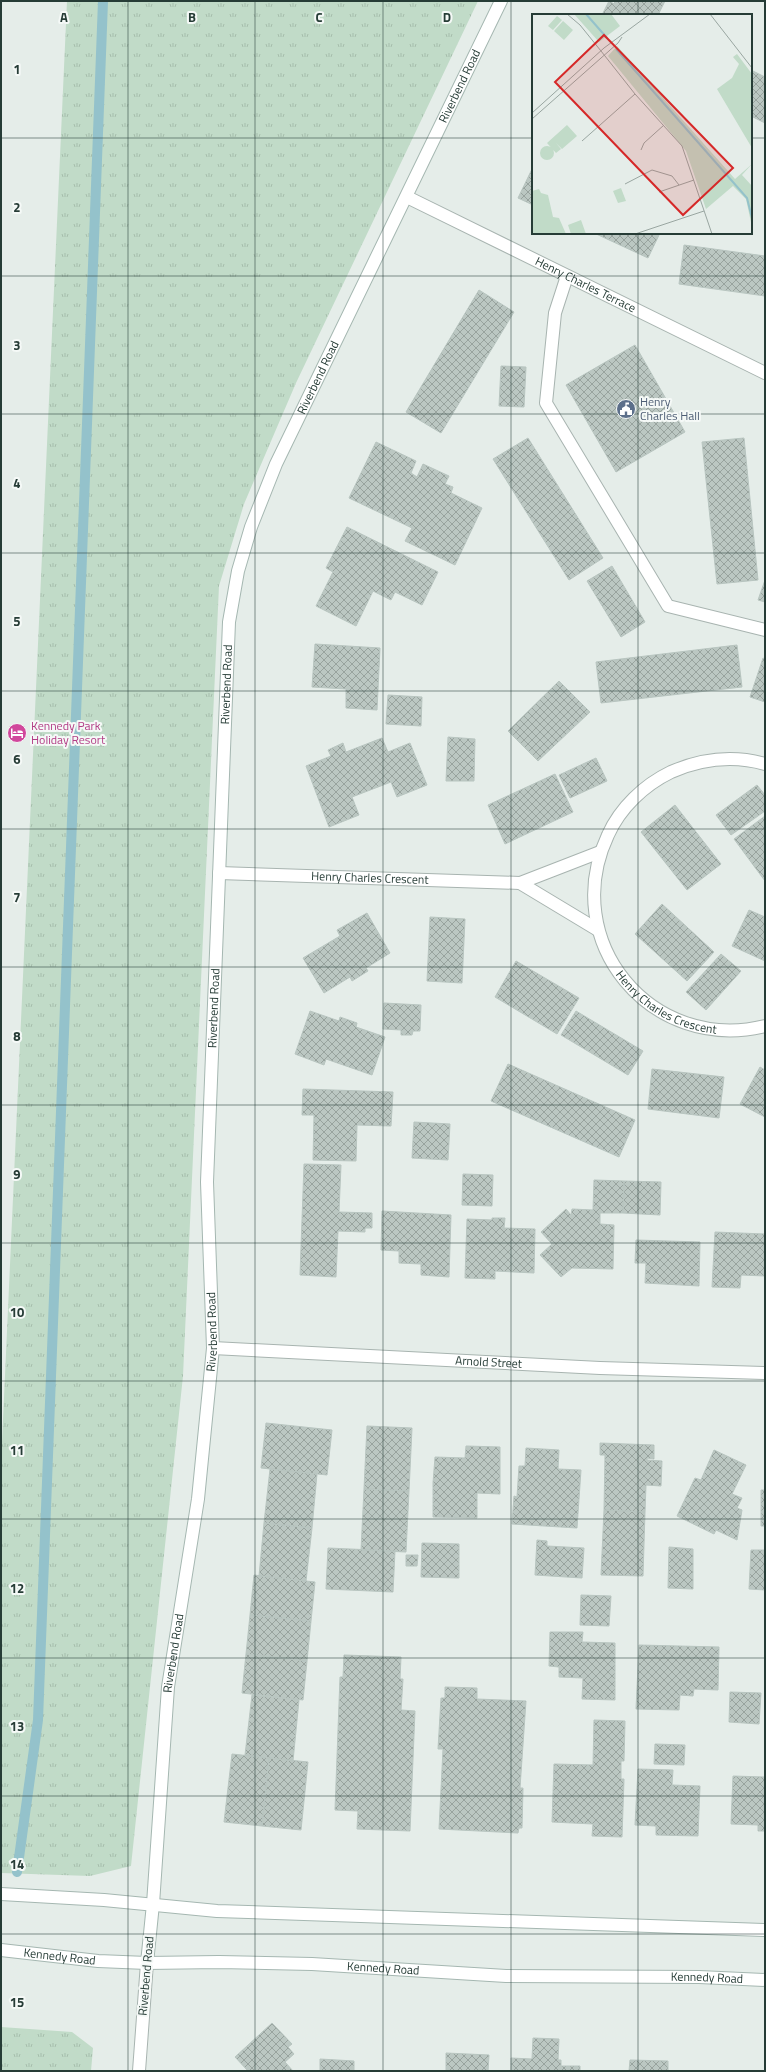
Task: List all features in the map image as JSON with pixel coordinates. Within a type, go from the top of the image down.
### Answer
[{"type":"main road","name":"Riverbend Road","points":[[138,2071],[153,1904],[168,1687],[198,1499],[213,1348],[207,1182],[229,622],[238,571],[251,527],[276,464],[501,1]]},
{"type":"main road","name":"Henry Charles Terrace","points":[[407,197],[765,373]]},
{"type":"main road","points":[[567,276],[555,313],[546,403],[668,606],[765,630]]},
{"type":"main road","name":"Henry Charles Crescent","points":[[765,764],[753,761],[721,758],[688,764],[659,778],[634,797],[617,818],[600,852],[594,878],[593,904],[598,930],[610,960],[629,987],[654,1008],[682,1023],[714,1031],[746,1031],[765,1026]]},
{"type":"main road","name":"Henry Charles Crescent","points":[[220,873],[520,883],[600,852]]},
{"type":"main road","name":"Henry Charles Crescent","points":[[520,883],[598,930]]},
{"type":"main road","name":"Arnold Street","points":[[213,1348],[600,1368],[765,1373]]},
{"type":"main road","points":[[1,1894],[153,1904],[217,1911],[765,1930]]},
{"type":"main road","name":"Kennedy Road","points":[[1,1950],[98,1961],[147,1963],[219,1962],[312,1964],[506,1976],[699,1977],[765,1980]]},
{"type":"green space","points":[[67,1],[478,1],[296,383],[244,504],[219,586],[183,1376],[131,1866],[90,1876],[1,1873],[1,1464]]},
{"type":"green space","points":[[1,2027],[72,2032],[93,2048],[91,2071],[1,2071]]},
{"type":"building","points":[[609,1],[614,4],[615,1],[665,1],[658,14],[602,14]]},
{"type":"building","points":[[752,70],[765,77],[765,123],[752,116]]},
{"type":"building","points":[[532,169],[532,205],[518,198]]},
{"type":"building","points":[[596,234],[660,234],[648,258]]},
{"type":"building","points":[[684,245],[765,256],[765,296],[679,284]]},
{"type":"building","points":[[479,290],[514,312],[441,433],[406,412]]},
{"type":"building","name":"Henry Charles Hall","points":[[635,345],[685,432],[616,472],[566,385]]},
{"type":"building","points":[[501,366],[526,367],[524,407],[499,406]]},
{"type":"building","points":[[528,438],[603,558],[569,580],[493,459]]},
{"type":"building","points":[[744,438],[758,580],[717,584],[702,442]]},
{"type":"building","points":[[376,442],[416,461],[411,473],[417,477],[423,464],[449,476],[445,484],[453,487],[451,493],[482,508],[455,565],[405,541],[412,528],[349,498]]},
{"type":"building","points":[[347,527],[438,572],[422,605],[395,592],[391,600],[373,591],[356,626],[316,606],[333,572],[326,568]]},
{"type":"building","points":[[612,566],[645,622],[621,637],[587,581]]},
{"type":"building","points":[[765,580],[765,602],[758,600]]},
{"type":"building","points":[[315,644],[380,648],[377,710],[346,708],[346,689],[312,687]]},
{"type":"building","points":[[737,645],[742,687],[601,703],[596,662]]},
{"type":"building","points":[[763,658],[765,659],[765,702],[750,697]]},
{"type":"building","points":[[559,681],[590,712],[538,761],[508,731]]},
{"type":"building","points":[[388,695],[422,697],[421,726],[386,724]]},
{"type":"building","points":[[448,737],[475,739],[474,781],[446,781]]},
{"type":"building","points":[[382,738],[388,752],[410,743],[427,785],[397,797],[391,782],[352,797],[359,815],[329,827],[306,766],[331,756],[328,750],[343,743],[346,752]]},
{"type":"building","points":[[596,758],[607,781],[570,798],[559,775]]},
{"type":"building","points":[[555,774],[573,812],[505,844],[488,805]]},
{"type":"building","points":[[757,785],[765,795],[765,811],[731,835],[716,815]]},
{"type":"building","points":[[675,805],[721,864],[687,890],[641,832]]},
{"type":"building","points":[[765,816],[765,881],[734,839]]},
{"type":"building","points":[[662,904],[714,952],[687,981],[635,934]]},
{"type":"building","points":[[749,910],[765,917],[765,961],[732,946]]},
{"type":"building","points":[[367,913],[390,953],[366,968],[368,971],[352,981],[350,977],[324,993],[303,958],[340,936],[337,930]]},
{"type":"building","points":[[430,917],[465,919],[462,983],[427,981]]},
{"type":"building","points":[[721,954],[741,971],[706,1010],[686,992]]},
{"type":"building","points":[[516,961],[579,998],[557,1034],[495,997]]},
{"type":"building","points":[[384,1003],[421,1005],[420,1031],[413,1031],[412,1035],[401,1035],[401,1030],[383,1029]]},
{"type":"building","points":[[310,1011],[339,1021],[340,1017],[357,1023],[356,1027],[385,1037],[372,1075],[326,1059],[324,1065],[295,1054]]},
{"type":"building","points":[[576,1011],[643,1051],[628,1075],[561,1035]]},
{"type":"building","points":[[508,1064],[635,1120],[619,1157],[491,1101]]},
{"type":"building","points":[[760,1067],[765,1070],[765,1117],[740,1104]]},
{"type":"building","points":[[652,1069],[724,1077],[719,1118],[648,1109]]},
{"type":"building","points":[[303,1089],[393,1092],[391,1126],[357,1125],[356,1161],[313,1160],[314,1115],[302,1115]]},
{"type":"building","points":[[414,1122],[450,1124],[448,1160],[412,1158]]},
{"type":"building","points":[[304,1164],[341,1165],[339,1212],[372,1213],[372,1228],[365,1228],[365,1232],[338,1231],[336,1277],[300,1275]]},
{"type":"building","points":[[463,1174],[493,1175],[492,1206],[462,1205]]},
{"type":"building","points":[[594,1180],[624,1181],[623,1213],[600,1213],[600,1224],[614,1225],[613,1269],[572,1268],[561,1277],[540,1255],[552,1244],[541,1232],[566,1209],[571,1215],[572,1209],[593,1210]]},
{"type":"building","points":[[624,1181],[661,1182],[660,1215],[623,1213]]},
{"type":"building","points":[[382,1211],[451,1215],[449,1277],[421,1275],[421,1264],[399,1263],[399,1251],[381,1250]]},
{"type":"building","points":[[492,1218],[505,1218],[504,1228],[535,1229],[534,1273],[495,1271],[495,1279],[465,1278],[467,1219],[492,1220]]},
{"type":"building","points":[[715,1232],[765,1234],[765,1276],[741,1275],[740,1288],[712,1287]]},
{"type":"building","points":[[636,1240],[700,1242],[699,1286],[645,1283],[646,1263],[635,1263]]},
{"type":"building","points":[[266,1423],[332,1430],[327,1475],[261,1468]]},
{"type":"building","points":[[367,1426],[412,1428],[409,1491],[364,1489]]},
{"type":"building","points":[[600,1443],[654,1445],[654,1459],[647,1458],[647,1460],[662,1461],[661,1486],[646,1485],[645,1512],[604,1510],[605,1455],[600,1455]]},
{"type":"building","points":[[466,1446],[500,1447],[500,1494],[477,1493],[477,1518],[433,1517],[435,1457],[465,1458]]},
{"type":"building","points":[[526,1448],[559,1450],[558,1469],[581,1470],[577,1528],[512,1524],[514,1496],[517,1497],[519,1466],[525,1466]]},
{"type":"building","points":[[714,1450],[746,1465],[732,1494],[742,1498],[737,1508],[742,1510],[737,1540],[716,1530],[714,1534],[677,1516],[695,1478],[701,1480]]},
{"type":"building","points":[[270,1469],[317,1474],[312,1528],[264,1523]]},
{"type":"building","points":[[364,1489],[409,1491],[406,1552],[361,1550]]},
{"type":"building","points":[[761,1490],[765,1490],[765,1526],[761,1526]]},
{"type":"building","points":[[604,1510],[645,1512],[643,1576],[601,1575]]},
{"type":"building","points":[[264,1523],[312,1528],[306,1581],[259,1576]]},
{"type":"building","points":[[537,1540],[547,1541],[547,1546],[584,1548],[582,1578],[535,1575]]},
{"type":"building","points":[[422,1543],[459,1544],[459,1578],[421,1577]]},
{"type":"building","points":[[669,1547],[693,1549],[693,1589],[668,1588]]},
{"type":"building","points":[[328,1548],[395,1551],[393,1592],[326,1589]]},
{"type":"building","points":[[751,1550],[765,1550],[765,1590],[749,1589]]},
{"type":"building","points":[[406,1555],[418,1555],[417,1566],[406,1566]]},
{"type":"building","points":[[254,1575],[315,1582],[311,1621],[250,1615]]},
{"type":"building","points":[[581,1595],[611,1596],[609,1626],[580,1625]]},
{"type":"building","points":[[250,1615],[311,1621],[307,1661],[246,1654]]},
{"type":"building","points":[[550,1632],[583,1632],[582,1642],[615,1643],[615,1700],[582,1699],[583,1678],[559,1677],[559,1667],[549,1666]]},
{"type":"building","points":[[639,1645],[719,1647],[718,1690],[694,1689],[693,1696],[680,1695],[679,1710],[636,1709]]},
{"type":"building","points":[[246,1654],[307,1661],[303,1700],[242,1693]]},
{"type":"building","points":[[344,1655],[401,1657],[400,1679],[403,1679],[401,1710],[415,1711],[410,1831],[357,1829],[358,1811],[335,1810],[340,1677],[343,1677]]},
{"type":"building","points":[[445,1687],[477,1688],[477,1699],[526,1701],[520,1788],[523,1788],[522,1828],[519,1828],[518,1833],[439,1829],[443,1749],[438,1749],[441,1698],[445,1698]]},
{"type":"building","points":[[730,1692],[761,1693],[759,1724],[729,1722]]},
{"type":"building","points":[[252,1695],[299,1700],[293,1761],[245,1755]]},
{"type":"building","points":[[594,1720],[625,1721],[624,1761],[621,1761],[621,1779],[624,1779],[622,1837],[592,1836],[593,1824],[552,1822],[554,1764],[593,1765]]},
{"type":"building","points":[[655,1744],[685,1745],[684,1765],[654,1764]]},
{"type":"building","points":[[232,1754],[269,1758],[262,1826],[224,1822]]},
{"type":"building","points":[[269,1758],[308,1762],[301,1830],[262,1826]]},
{"type":"building","points":[[638,1769],[673,1770],[672,1785],[700,1786],[698,1836],[656,1835],[656,1826],[635,1825]]},
{"type":"building","points":[[733,1776],[765,1777],[765,1831],[758,1831],[758,1825],[731,1824]]},
{"type":"building","points":[[272,2023],[292,2044],[288,2047],[294,2054],[285,2062],[293,2071],[248,2071],[235,2057]]},
{"type":"building","points":[[533,2038],[559,2039],[558,2060],[561,2060],[561,2066],[580,2066],[580,2071],[511,2071],[511,2058],[532,2059]]},
{"type":"building","points":[[446,2053],[489,2055],[488,2071],[446,2071]]},
{"type":"building","points":[[320,2059],[354,2061],[354,2071],[320,2071]]},
{"type":"building","points":[[630,2060],[668,2061],[668,2071],[629,2071]]},
{"type":"waterway","points":[[17,1872],[38,1720],[103,1]]},
{"type":"place","name":"Henry Charles Hall","points":[[626,409]]},
{"type":"place","name":"Kennedy Park Holiday Resort","points":[[17,733]]}]
